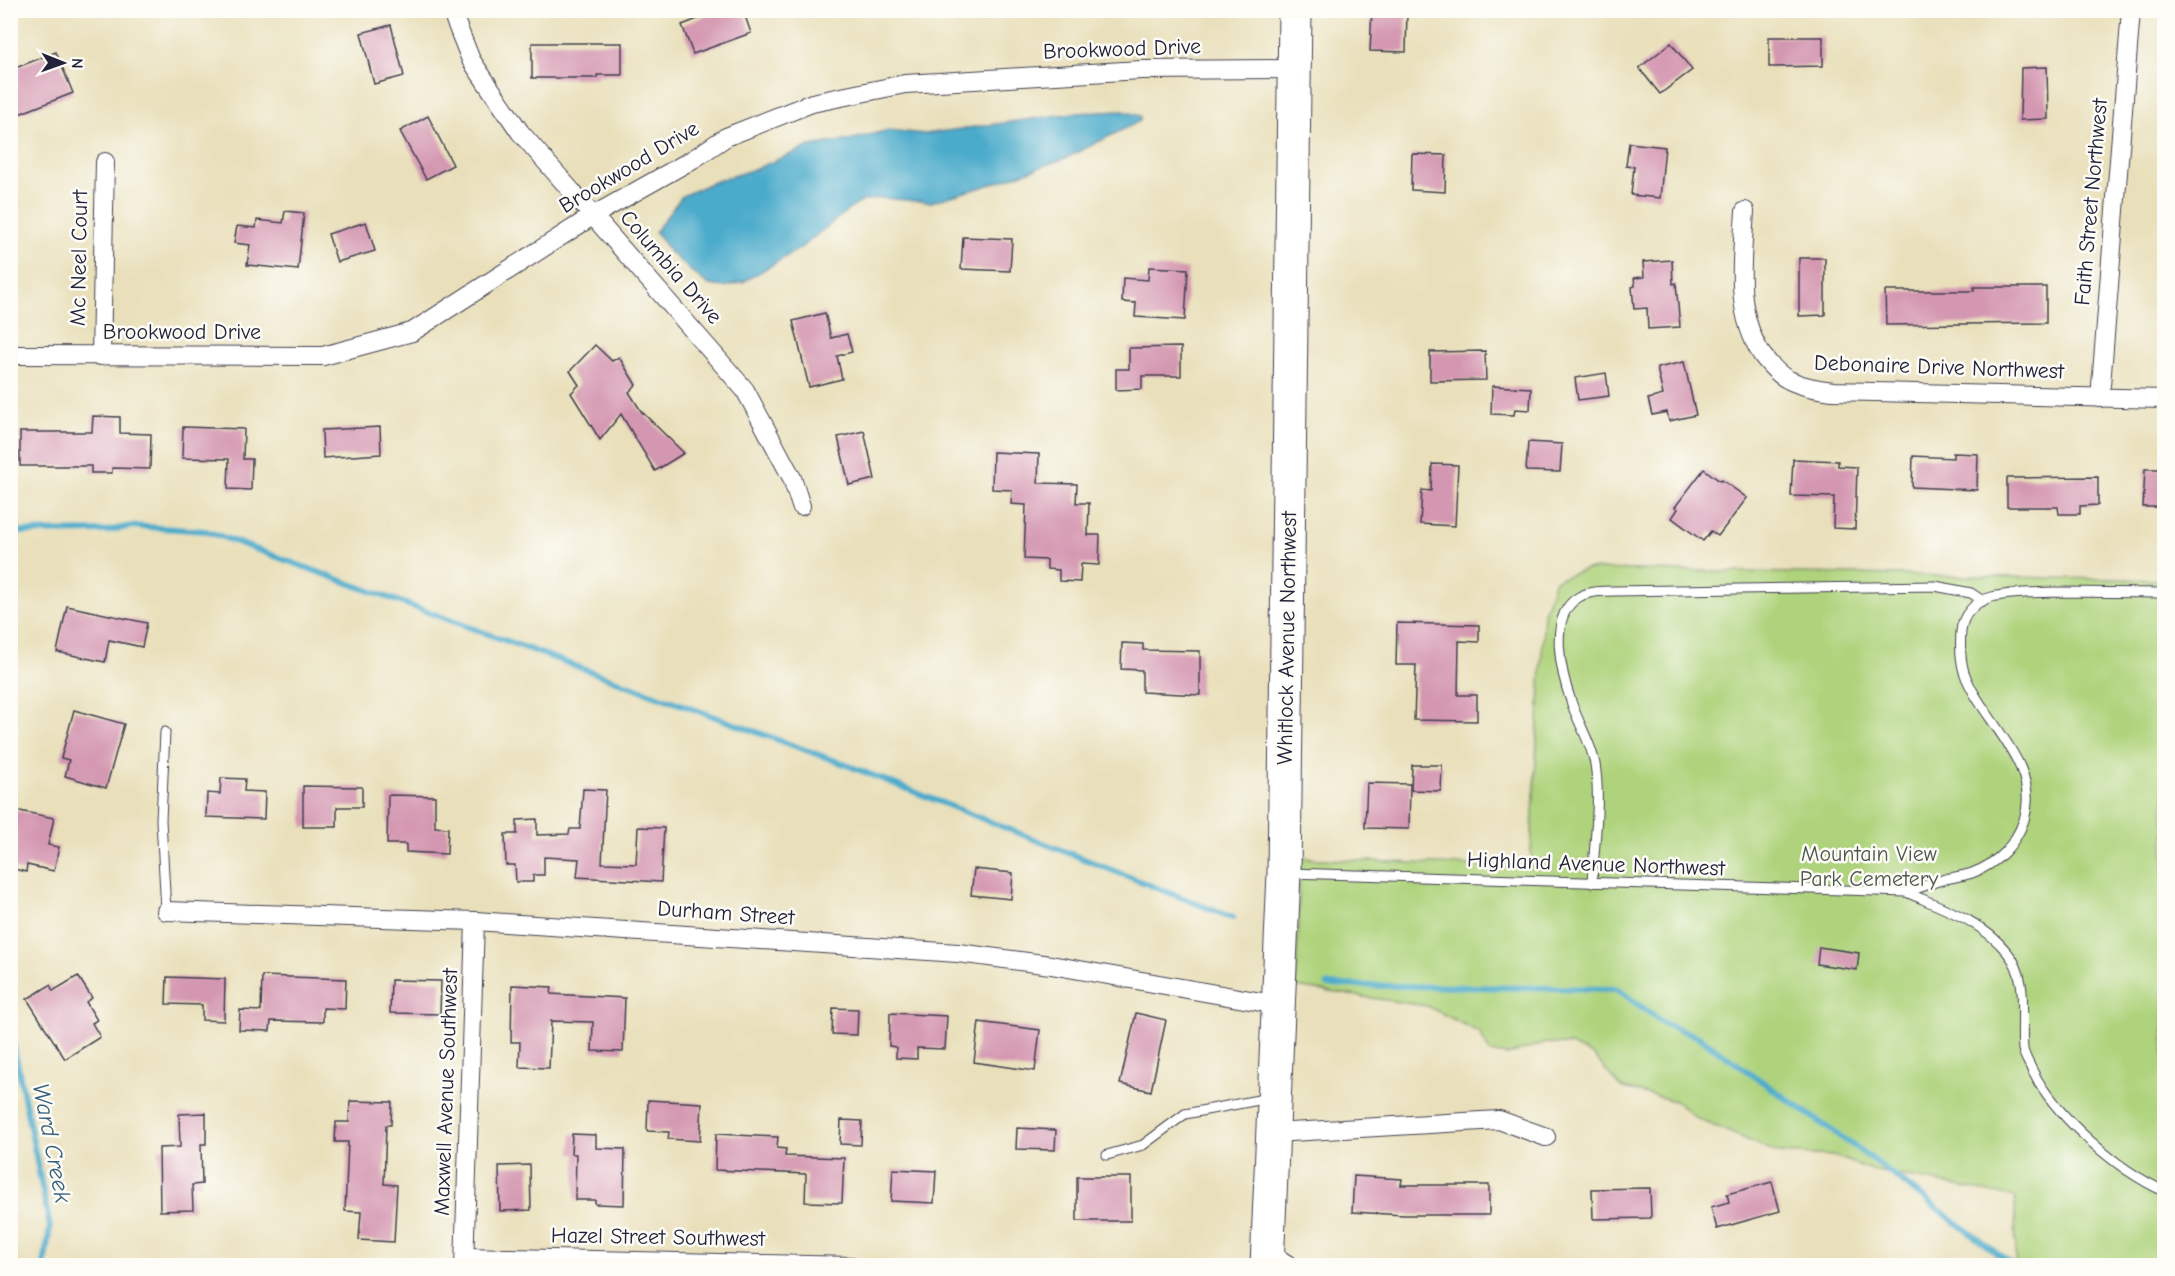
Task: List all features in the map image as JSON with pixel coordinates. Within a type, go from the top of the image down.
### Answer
[{"type":"highway","name":"Whitlock Avenue Northwest","points":[[1275,1261],[1273,1133],[1284,873],[1295,10]]},
{"type":"street","name":"Columbia Drive","points":[[451,10],[471,60],[520,132],[745,390],[792,478],[801,506]]},
{"type":"street","name":"Faith Street Northwest","points":[[2100,398],[2130,10]]},
{"type":"street","name":"Brookwood Drive","points":[[10,355],[323,356],[412,332],[594,215],[695,158],[726,137],[812,103],[905,84],[1141,70],[1294,69]]},
{"type":"street","name":"Mc Neel Court","points":[[101,356],[105,162]]},
{"type":"street","name":"Debonaire Drive Northwest","points":[[1745,211],[1741,288],[1745,316],[1754,341],[1768,364],[1786,379],[1808,388],[1833,391],[2164,399]]},
{"type":"street","name":"Durham Street","points":[[166,911],[475,921],[958,953],[1051,965],[1278,1005]]},
{"type":"street","name":"Maxwell Avenue Southwest","points":[[464,1261],[475,921]]},
{"type":"street","points":[[1273,1133],[1499,1120],[1546,1137]]},
{"type":"street","name":"Hazel Street Southwest","points":[[464,1261],[850,1266]]},
{"type":"lane","points":[[1592,884],[1596,803],[1595,766],[1591,747],[1571,703],[1561,665],[1559,646],[1560,629],[1571,602],[1591,593],[1615,591],[1935,586],[1971,593],[1983,601]]},
{"type":"lane","points":[[1906,892],[1973,873],[2000,857],[2010,847],[2021,828],[2026,813],[2027,791],[2023,772],[2011,749],[1976,697],[1964,672],[1960,652],[1962,622],[1972,608],[1990,597],[2018,593],[2164,593]]},
{"type":"lane","points":[[165,732],[161,820],[166,911]]},
{"type":"lane","name":"Highland Avenue Northwest","points":[[1284,873],[1906,892]]},
{"type":"lane","points":[[1906,892],[1964,916],[1991,935],[2009,953],[2018,972],[2022,990],[2023,1052],[2042,1089],[2077,1129],[2133,1174],[2164,1191]]},
{"type":"lane","points":[[1107,1155],[1143,1145],[1185,1114],[1274,1097]]},
{"type":"green space","name":"Mountain View Park Cemetery","points":[[1587,569],[2164,580],[2164,1265],[2016,1265],[2015,1197],[1872,1170],[1834,1156],[1778,1153],[1698,1119],[1675,1101],[1620,1087],[1594,1056],[1571,1045],[1544,1043],[1507,1055],[1490,1052],[1479,1032],[1427,1006],[1296,987],[1300,858],[1530,868],[1544,613],[1555,580]]},
{"type":"water","points":[[1123,111],[1140,116],[1140,121],[1066,158],[986,186],[931,202],[880,198],[863,201],[799,249],[743,282],[724,287],[709,285],[692,272],[670,252],[655,232],[682,196],[810,146],[889,130],[925,134],[1074,113]]},
{"type":"building","points":[[721,10],[743,10],[751,33],[693,54],[682,25]]},
{"type":"building","points":[[1372,10],[1407,10],[1406,52],[1370,51]]},
{"type":"building","points":[[391,25],[404,76],[374,84],[361,33]]},
{"type":"building","points":[[1769,37],[1823,37],[1823,66],[1769,67]]},
{"type":"building","points":[[532,43],[622,43],[622,75],[597,75],[597,78],[532,78]]},
{"type":"building","points":[[1671,43],[1692,70],[1660,94],[1639,68]]},
{"type":"building","points":[[56,52],[73,93],[19,114],[10,94],[10,70]]},
{"type":"building","points":[[2047,67],[2048,119],[2020,120],[2021,68]]},
{"type":"building","points":[[428,116],[453,165],[426,179],[400,131]]},
{"type":"building","points":[[1629,143],[1665,147],[1660,198],[1631,195],[1634,167],[1626,166]]},
{"type":"building","points":[[1412,154],[1446,155],[1445,192],[1411,190]]},
{"type":"building","points":[[285,211],[304,213],[298,270],[247,265],[250,245],[234,243],[237,226],[256,228],[257,220],[283,223]]},
{"type":"building","points":[[366,222],[375,251],[337,262],[328,234]]},
{"type":"building","points":[[963,237],[1012,239],[1010,271],[961,269]]},
{"type":"building","points":[[1799,258],[1825,258],[1825,315],[1799,316]]},
{"type":"building","points":[[1672,260],[1673,284],[1676,283],[1680,327],[1648,329],[1647,308],[1634,309],[1632,287],[1635,286],[1634,278],[1644,277],[1643,262]]},
{"type":"building","points":[[1149,267],[1188,269],[1185,320],[1135,317],[1136,303],[1122,302],[1123,278],[1148,280]]},
{"type":"building","points":[[1974,287],[2046,287],[2046,323],[1886,325],[1885,291],[1974,291]]},
{"type":"building","points":[[825,313],[831,338],[847,334],[852,352],[837,356],[842,379],[809,387],[793,321]]},
{"type":"building","points":[[595,345],[612,361],[619,357],[636,385],[629,392],[641,411],[684,453],[655,471],[621,414],[600,440],[571,393],[579,385],[570,371]]},
{"type":"building","points":[[1181,347],[1181,376],[1142,376],[1142,389],[1116,390],[1116,369],[1129,369],[1129,348]]},
{"type":"building","points":[[1485,351],[1486,380],[1430,381],[1430,352]]},
{"type":"building","points":[[1684,362],[1696,415],[1669,421],[1667,412],[1652,415],[1648,399],[1663,395],[1657,368]]},
{"type":"building","points":[[1606,373],[1609,396],[1578,400],[1575,378]]},
{"type":"building","points":[[1492,386],[1531,388],[1530,410],[1515,409],[1514,415],[1491,414]]},
{"type":"building","points":[[93,416],[120,417],[120,433],[151,434],[150,469],[112,468],[112,473],[91,473],[91,466],[20,466],[20,432],[92,432]]},
{"type":"building","points":[[183,427],[244,429],[243,459],[252,459],[251,490],[228,489],[229,459],[182,458]]},
{"type":"building","points":[[380,427],[381,454],[323,458],[322,430]]},
{"type":"building","points":[[864,431],[875,479],[849,485],[838,437]]},
{"type":"building","points":[[1528,442],[1562,444],[1560,472],[1526,471]]},
{"type":"building","points":[[993,452],[1039,454],[1038,483],[1077,484],[1076,503],[1089,503],[1088,535],[1100,535],[1099,565],[1081,564],[1080,582],[1059,581],[1059,570],[1047,569],[1047,560],[1024,559],[1026,505],[1011,504],[1012,490],[992,489]]},
{"type":"building","points":[[1953,453],[1978,454],[1977,490],[1912,487],[1913,456],[1953,458]]},
{"type":"building","points":[[1793,459],[1838,461],[1838,466],[1857,467],[1855,529],[1833,528],[1834,497],[1791,496]]},
{"type":"building","points":[[1432,464],[1458,465],[1455,526],[1420,524],[1422,490],[1431,491]]},
{"type":"building","points":[[1704,469],[1747,498],[1718,536],[1711,531],[1703,541],[1672,518],[1678,509],[1675,507]]},
{"type":"building","points":[[2145,469],[2164,469],[2164,507],[2143,507]]},
{"type":"building","points":[[2098,477],[2098,505],[2080,506],[2080,514],[2059,514],[2058,507],[2007,507],[2007,478]]},
{"type":"building","points":[[67,606],[147,623],[142,647],[109,640],[105,662],[57,652]]},
{"type":"building","points":[[1397,623],[1479,625],[1479,642],[1459,641],[1458,695],[1477,695],[1477,721],[1414,720],[1416,665],[1396,665]]},
{"type":"building","points":[[1122,643],[1143,644],[1143,650],[1200,651],[1200,695],[1142,692],[1142,670],[1121,669]]},
{"type":"building","points":[[74,710],[124,724],[106,788],[65,776],[69,760],[61,758]]},
{"type":"building","points":[[1412,765],[1442,765],[1441,791],[1411,790]]},
{"type":"building","points":[[221,778],[245,779],[244,791],[265,792],[264,819],[206,817],[207,793],[220,794]]},
{"type":"building","points":[[1367,783],[1410,784],[1409,829],[1365,828]]},
{"type":"building","points":[[303,786],[362,787],[362,807],[337,807],[337,827],[303,827]]},
{"type":"building","points":[[583,789],[606,790],[602,863],[636,864],[638,827],[664,828],[661,882],[577,877],[579,859],[544,857],[544,875],[533,875],[533,882],[516,882],[515,865],[506,865],[505,834],[517,834],[517,820],[537,819],[537,835],[569,834],[570,829],[580,829]]},
{"type":"building","points":[[388,795],[435,796],[435,827],[448,828],[447,854],[406,852],[406,844],[387,844]]},
{"type":"building","points":[[10,809],[54,818],[48,845],[59,847],[54,871],[27,865],[26,872],[10,868]]},
{"type":"building","points":[[974,869],[1013,873],[1011,899],[971,895]]},
{"type":"building","points":[[1819,947],[1859,953],[1857,970],[1817,964]]},
{"type":"building","points":[[78,976],[92,998],[86,1002],[97,1020],[92,1023],[100,1037],[65,1059],[27,999],[50,985],[53,991]]},
{"type":"building","points":[[262,976],[346,979],[345,1009],[323,1008],[323,1022],[271,1021],[270,1031],[239,1030],[240,1010],[261,1011]]},
{"type":"building","points":[[167,977],[225,979],[224,1021],[202,1020],[202,1005],[166,1004]]},
{"type":"building","points":[[391,980],[441,981],[440,1014],[390,1013]]},
{"type":"building","points":[[512,985],[552,987],[551,994],[625,998],[623,1052],[592,1051],[593,1022],[551,1021],[549,1068],[519,1067],[520,1042],[511,1042]]},
{"type":"building","points":[[833,1008],[858,1009],[857,1035],[832,1034]]},
{"type":"building","points":[[890,1013],[947,1016],[945,1049],[917,1048],[917,1059],[896,1058],[896,1047],[889,1046]]},
{"type":"building","points":[[1136,1013],[1166,1020],[1151,1091],[1120,1084]]},
{"type":"building","points":[[979,1022],[1040,1030],[1035,1071],[974,1062]]},
{"type":"building","points":[[648,1100],[702,1103],[700,1141],[668,1139],[669,1132],[647,1131]]},
{"type":"building","points":[[350,1101],[392,1102],[391,1125],[386,1125],[384,1184],[397,1185],[394,1242],[359,1240],[361,1212],[345,1211],[348,1142],[335,1142],[336,1122],[349,1122]]},
{"type":"building","points":[[206,1113],[206,1144],[201,1144],[202,1184],[192,1185],[193,1210],[160,1211],[159,1148],[180,1147],[179,1114]]},
{"type":"building","points":[[841,1120],[862,1121],[861,1145],[840,1144]]},
{"type":"building","points":[[1017,1128],[1056,1130],[1055,1150],[1016,1149]]},
{"type":"building","points":[[572,1134],[596,1135],[596,1148],[625,1149],[624,1205],[595,1204],[595,1200],[575,1200],[576,1154],[571,1154]]},
{"type":"building","points":[[716,1134],[778,1137],[777,1148],[786,1149],[785,1156],[844,1158],[842,1203],[805,1202],[806,1174],[715,1170]]},
{"type":"building","points":[[530,1165],[531,1210],[500,1211],[499,1166]]},
{"type":"building","points":[[893,1169],[936,1171],[934,1203],[891,1201]]},
{"type":"building","points":[[1354,1176],[1402,1179],[1401,1185],[1489,1185],[1489,1215],[1404,1215],[1352,1212]]},
{"type":"building","points":[[1077,1177],[1131,1177],[1131,1221],[1077,1221]]},
{"type":"building","points":[[1772,1182],[1780,1211],[1717,1229],[1711,1207],[1729,1202],[1727,1194]]},
{"type":"building","points":[[1650,1188],[1651,1218],[1593,1219],[1592,1189]]},
{"type":"waterway","points":[[10,532],[106,531],[132,526],[206,531],[844,764],[1233,918]]},
{"type":"waterway","points":[[1327,985],[1617,989],[1665,1024],[1699,1037],[1872,1159],[2014,1266]]},
{"type":"waterway","name":"Ward Creek","points":[[10,1027],[50,1227],[44,1266]]}]
